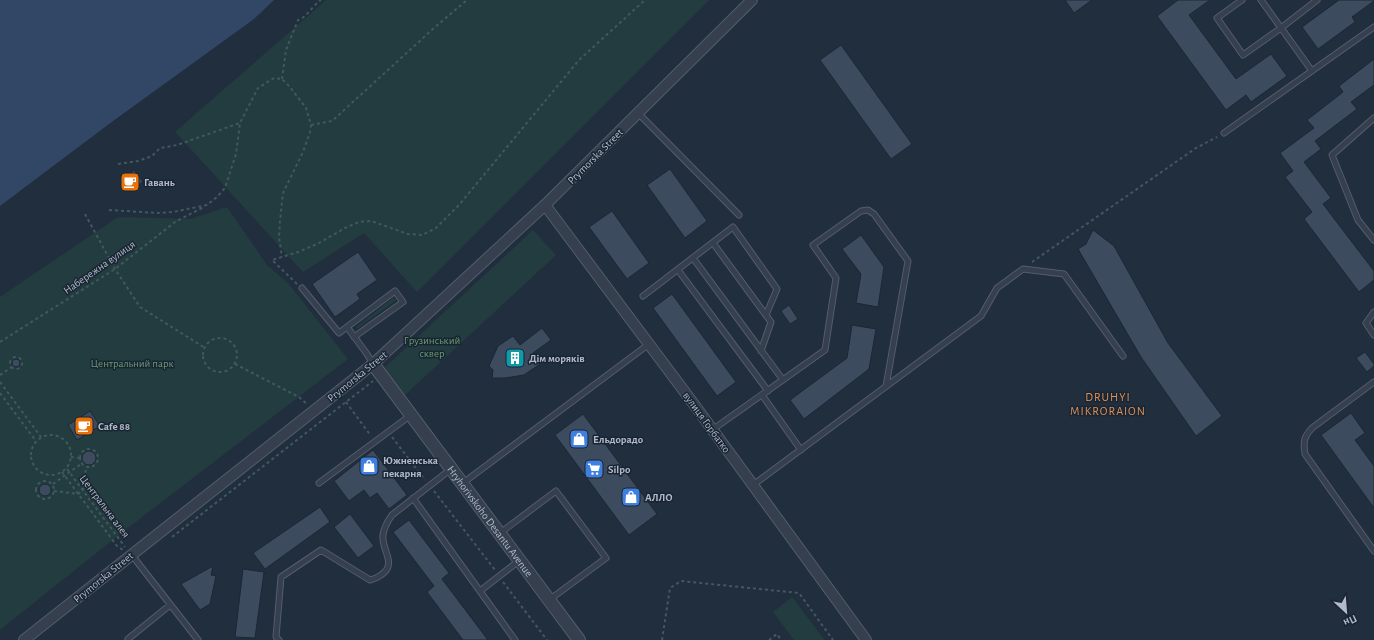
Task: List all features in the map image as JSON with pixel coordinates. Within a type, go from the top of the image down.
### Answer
[{"type":"street","name":"Prymorska Street","points":[[24,640],[373,364],[545,205],[752,0]]},
{"type":"street","name":"вулиця Горбатко","points":[[545,205],[866,640]]},
{"type":"street","name":"Hryhorivskoho Desantu Avenue","points":[[373,364],[579,640]]},
{"type":"lane","points":[[1242,0],[1216,18],[1243,55],[1317,0]]},
{"type":"lane","points":[[1261,0],[1312,71]]},
{"type":"lane","points":[[1224,133],[1374,27]]},
{"type":"lane","points":[[638,113],[739,214]]},
{"type":"lane","points":[[1374,118],[1332,155],[1358,220],[1374,240]]},
{"type":"lane","points":[[712,430],[825,350],[836,278],[813,246],[862,211],[868,210],[874,214],[908,261],[886,386]]},
{"type":"lane","points":[[643,296],[733,227],[777,289],[766,314]]},
{"type":"lane","points":[[713,243],[771,322],[762,350]]},
{"type":"lane","points":[[693,258],[783,380]]},
{"type":"lane","points":[[753,485],[981,316],[997,288],[1023,269],[1064,274],[1123,356]]},
{"type":"lane","points":[[678,270],[768,391]]},
{"type":"lane","points":[[302,288],[339,333],[395,292],[403,302],[354,337]]},
{"type":"lane","points":[[1374,312],[1366,323],[1374,335]]},
{"type":"lane","points":[[346,327],[373,364]]},
{"type":"lane","points":[[462,483],[649,344]]},
{"type":"lane","points":[[1374,382],[1312,428],[1306,435],[1303,444],[1305,454],[1374,551]]},
{"type":"lane","points":[[762,395],[801,450]]},
{"type":"lane","points":[[319,483],[412,415]]},
{"type":"lane","points":[[279,640],[276,637],[282,577],[320,550],[370,580],[375,579],[387,571],[389,566],[382,536],[385,525],[392,515],[452,468]]},
{"type":"lane","points":[[500,533],[556,491],[606,558],[550,600]]},
{"type":"lane","points":[[413,498],[515,640]]},
{"type":"lane","points":[[131,554],[198,640]]},
{"type":"lane","points":[[480,591],[520,560]]},
{"type":"lane","points":[[128,639],[170,605]]},
{"type":"path","points":[[282,256],[279,229],[283,193],[304,152],[311,125],[306,108],[282,79],[286,50],[298,20],[302,19],[314,4],[321,0]]},
{"type":"path","points":[[311,125],[332,121],[467,0]]},
{"type":"path","points":[[302,288],[272,260],[317,244],[359,222],[371,221],[408,234],[422,235],[436,228],[459,205],[579,60],[645,0]]},
{"type":"path","name":"Набережна вулиця","points":[[0,342],[115,268],[175,222],[207,205],[217,197],[225,188],[236,154],[240,123],[258,88],[274,78],[282,79]]},
{"type":"path","points":[[118,164],[138,161],[152,156],[160,148],[177,145],[240,123]]},
{"type":"path","points":[[1023,269],[1196,148],[1224,133]]},
{"type":"path","points":[[109,210],[158,213],[173,212],[207,205]]},
{"type":"path","points":[[85,214],[115,268],[140,307],[205,348]]},
{"type":"path","points":[[218,338],[228,340],[236,348],[237,353],[235,364],[232,368],[226,371],[221,372],[210,369],[203,359],[205,348],[208,343],[218,338]]},
{"type":"path","points":[[0,375],[12,367],[15,369],[20,367],[22,363],[21,359],[18,357],[12,358],[10,361],[12,367]]},
{"type":"path","points":[[235,364],[299,396],[314,410]]},
{"type":"path","points":[[170,539],[381,375]]},
{"type":"path","points":[[0,382],[41,437]]},
{"type":"path","points":[[338,392],[375,442]]},
{"type":"path","points":[[0,393],[36,441]]},
{"type":"path","points":[[388,432],[547,640]]},
{"type":"path","points":[[79,458],[72,457],[69,444],[65,440],[53,434],[41,437],[32,446],[31,459],[37,470],[43,474],[49,475],[56,475],[62,472],[117,546],[131,554]]},
{"type":"path","points":[[90,449],[95,452],[98,457],[97,463],[92,467],[86,467],[81,464],[79,458],[80,454],[84,450],[90,449]]},
{"type":"path","name":"Центральна алея","points":[[62,472],[72,457]]},
{"type":"path","points":[[53,485],[81,464]]},
{"type":"path","points":[[54,491],[78,494],[83,490],[86,467]]},
{"type":"path","name":"Центральна алея","points":[[66,468],[131,554]]},
{"type":"path","points":[[48,481],[49,475]]},
{"type":"path","points":[[42,481],[48,481],[53,485],[54,491],[52,496],[46,499],[40,498],[36,494],[35,490],[37,484],[42,481]]},
{"type":"path","points":[[662,640],[670,588],[681,581],[799,593],[833,640]]},
{"type":"path","points":[[769,640],[777,634],[782,640]]},
{"type":"green space","points":[[326,0],[709,0],[417,292],[364,233],[303,272],[175,132]]},
{"type":"green space","name":"Центральний парк","points":[[227,207],[267,265],[288,283],[348,359],[124,531],[0,630],[0,297],[118,217],[191,219]]},
{"type":"green space","name":"Грузинський сквер","points":[[533,230],[556,255],[405,395],[382,370]]},
{"type":"green space","points":[[393,298],[396,300],[358,328],[356,327]]},
{"type":"green space","points":[[792,597],[824,640],[794,640],[773,612]]},
{"type":"water","points":[[0,0],[274,0],[254,19],[109,124],[0,206]]},
{"type":"building","points":[[1065,0],[1092,0],[1074,13]]},
{"type":"building","points":[[1178,0],[1210,0],[1189,15],[1236,79],[1271,54],[1287,76],[1251,102],[1246,95],[1226,110],[1157,16]]},
{"type":"building","points":[[1339,0],[1374,1],[1352,17],[1355,22],[1318,49],[1302,27]]},
{"type":"building","points":[[841,45],[912,144],[891,159],[820,60]]},
{"type":"building","points":[[1374,59],[1374,85],[1351,102],[1357,109],[1315,141],[1321,149],[1304,162],[1331,198],[1323,204],[1374,271],[1374,280],[1359,292],[1304,219],[1312,212],[1285,177],[1293,171],[1280,153],[1314,128],[1307,120],[1343,92],[1339,86]]},
{"type":"building","points":[[670,169],[707,221],[685,238],[647,185]]},
{"type":"building","points":[[134,170],[143,182],[132,189],[124,178]]},
{"type":"building","points":[[612,211],[649,263],[627,279],[589,227]]},
{"type":"building","points":[[1093,230],[1114,246],[1168,343],[1222,416],[1196,436],[1141,357],[1078,249],[1086,244]]},
{"type":"building","points":[[861,235],[884,267],[878,307],[856,303],[861,274],[842,249]]},
{"type":"building","points":[[358,252],[377,280],[357,294],[360,299],[335,317],[312,284]]},
{"type":"building","points":[[672,294],[736,382],[717,396],[653,308]]},
{"type":"building","points":[[789,305],[798,319],[790,324],[781,311]]},
{"type":"building","points":[[852,325],[876,329],[869,369],[804,419],[790,400],[847,358]]},
{"type":"building","name":"Дім моряків","points":[[542,328],[551,340],[533,353],[540,364],[524,375],[505,378],[492,378],[493,370],[489,366],[498,346],[513,336],[520,345]]},
{"type":"building","points":[[1365,352],[1374,364],[1374,366],[1367,372],[1356,358]]},
{"type":"building","points":[[14,359],[18,359],[20,363],[18,367],[14,367],[12,365],[12,361]]},
{"type":"building","name":"Cafe 88","points":[[90,411],[100,426],[77,440],[68,425]]},
{"type":"building","points":[[1351,413],[1365,433],[1355,440],[1374,466],[1374,508],[1321,435]]},
{"type":"building","points":[[583,414],[657,514],[629,535],[555,435]]},
{"type":"building","name":"Южненська пекарня","points":[[373,450],[407,495],[389,509],[377,493],[370,498],[364,490],[349,501],[334,481]]},
{"type":"building","points":[[89,451],[94,453],[96,458],[94,463],[89,465],[84,463],[82,458],[84,453]]},
{"type":"building","points":[[47,484],[50,485],[50,495],[43,496],[40,495],[39,488],[40,485]]},
{"type":"building","points":[[320,507],[330,522],[265,569],[253,553]]},
{"type":"building","points":[[350,514],[374,546],[358,558],[334,527]]},
{"type":"building","points":[[409,520],[449,573],[442,579],[488,640],[463,640],[427,592],[434,586],[393,532]]},
{"type":"building","points":[[213,566],[211,575],[216,576],[210,604],[200,610],[181,584]]},
{"type":"building","points":[[243,569],[264,572],[255,638],[235,637]]},
{"type":"place","name":"Гавань","points":[[130,182]]},
{"type":"place","name":"Дім моряків","points":[[515,358]]},
{"type":"place","name":"Cafe 88","points":[[84,426]]},
{"type":"place","name":"Ельдорадо","points":[[579,439]]},
{"type":"place","name":"Южненська пекарня","points":[[369,466]]},
{"type":"place","name":"Silpo","points":[[594,469]]},
{"type":"place","name":"АЛЛО","points":[[631,497]]},
{"type":"district","name":"DRUHYI MIKRORAION","points":[[1108,404]]}]
